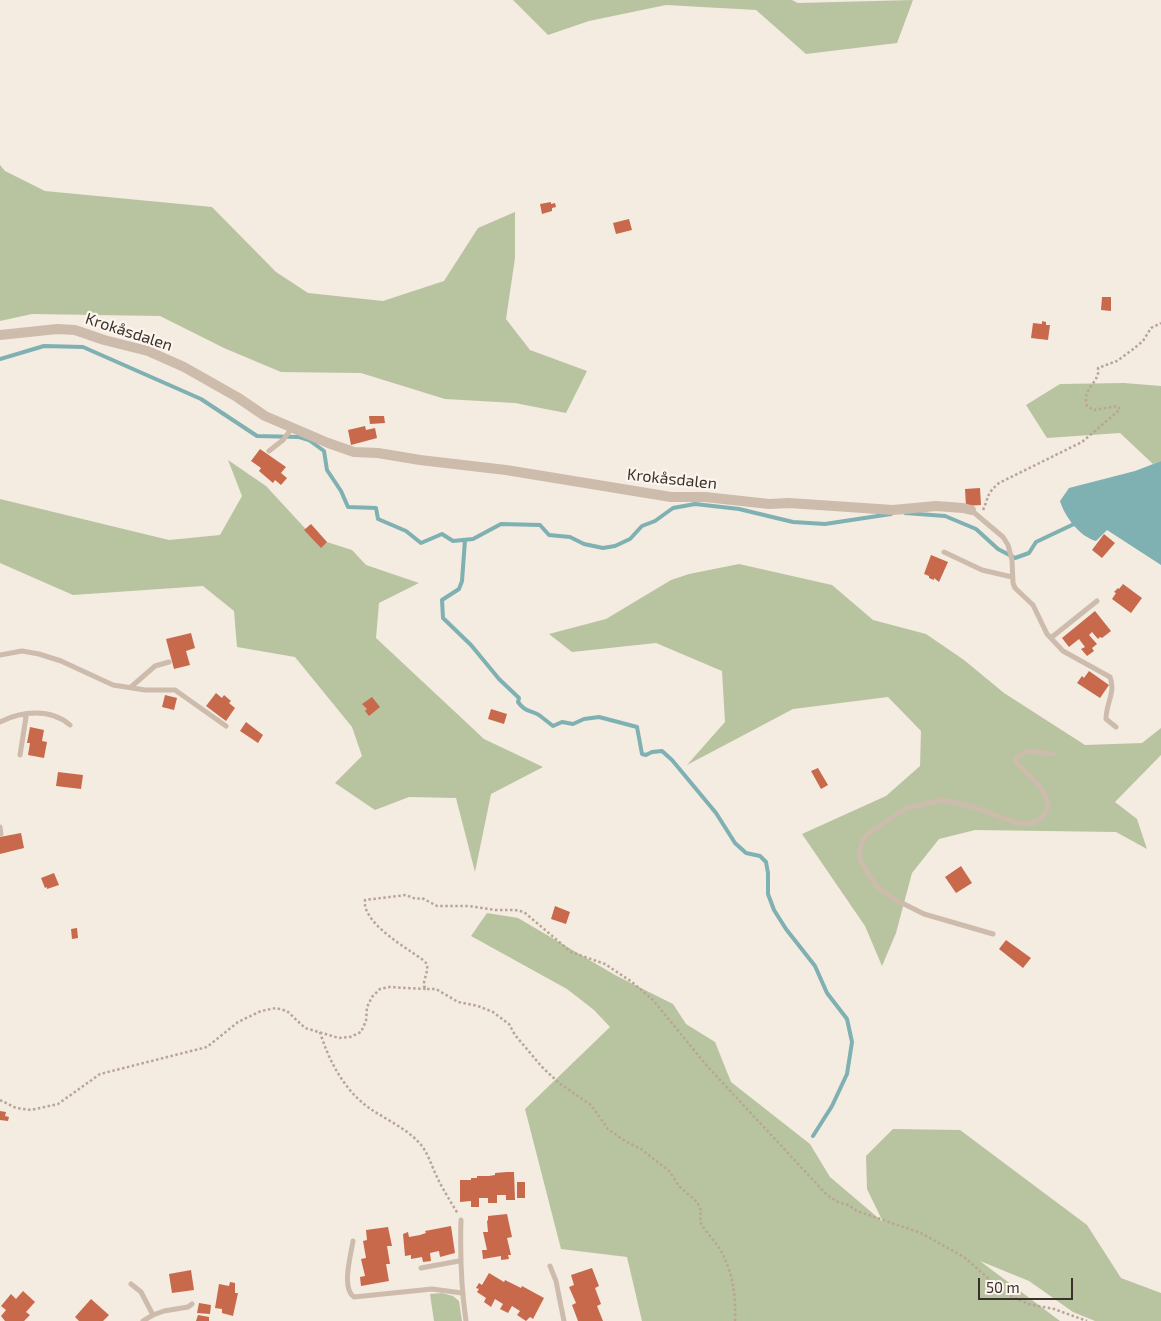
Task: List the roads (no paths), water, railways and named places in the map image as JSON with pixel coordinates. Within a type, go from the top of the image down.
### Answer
[{"type":"street","name":"Krokåsdalen","points":[[0,335],[57,329],[76,330],[104,340],[148,351],[184,366],[265,416],[328,444],[354,452],[378,453],[506,470],[671,497],[705,497],[769,504],[789,503],[892,510],[936,506],[963,508],[975,513]]},
{"type":"lane","points":[[269,451],[283,440],[292,428]]},
{"type":"lane","points":[[975,513],[1003,537],[1008,544],[1015,588],[1033,605],[1047,634],[1063,651],[1110,677],[1113,690],[1106,709],[1106,718],[1116,727]]},
{"type":"lane","points":[[944,552],[982,570],[1012,577]]},
{"type":"lane","points":[[1052,638],[1097,601]]},
{"type":"lane","points":[[0,654],[22,651],[39,654],[62,661],[102,681],[145,690],[176,690],[226,726]]},
{"type":"lane","points":[[128,687],[133,686],[155,666],[170,662]]},
{"type":"lane","points":[[0,722],[13,715],[34,713],[49,714],[64,720],[70,725]]},
{"type":"lane","points":[[20,755],[26,718],[24,715]]},
{"type":"lane","points":[[993,934],[924,914],[898,901],[876,886],[860,860],[859,852],[864,838],[868,834],[906,808],[942,800],[970,806],[1017,823],[1024,824],[1037,821],[1049,806],[1048,799],[1016,762],[1016,758],[1027,751],[1054,754]]},
{"type":"lane","points":[[461,1220],[459,1261],[466,1321]]},
{"type":"lane","points":[[353,1241],[346,1285],[350,1294],[354,1296],[432,1290],[462,1293]]},
{"type":"lane","points":[[421,1268],[459,1261]]},
{"type":"lane","points":[[550,1266],[556,1281],[564,1321]]},
{"type":"lane","points":[[131,1284],[141,1292],[153,1315]]},
{"type":"lane","points":[[143,1321],[153,1315],[188,1307],[192,1304]]},
{"type":"water","points":[[1161,461],[1161,565],[1107,530],[1096,541],[1090,539],[1078,530],[1065,513],[1060,501],[1069,488],[1135,471]]},
{"type":"waterway","points":[[0,359],[44,346],[83,347],[201,399],[257,436],[299,437],[309,440],[324,451],[327,470],[341,491],[348,507],[376,508],[378,519],[406,531],[421,543],[442,534],[453,541],[473,539],[501,524],[540,525],[549,535],[570,537],[584,544],[603,548],[615,546],[630,539],[642,526],[655,521],[673,508],[695,504],[739,509],[793,522],[825,524],[891,514]]},
{"type":"waterway","points":[[905,513],[945,516],[976,529],[998,549],[1015,558],[1029,553],[1036,542],[1074,524]]},
{"type":"waterway","points":[[465,540],[462,581],[459,589],[442,600],[443,618],[471,645],[499,679],[519,698],[518,702],[525,709],[539,715],[553,726],[562,722],[573,724],[584,719],[599,717],[637,727],[642,754],[646,755],[662,751],[672,760],[716,813],[735,843],[746,853],[760,856],[766,862],[768,894],[774,910],[786,929],[815,966],[827,993],[847,1019],[852,1042],[847,1074],[832,1106],[813,1136]]}]
